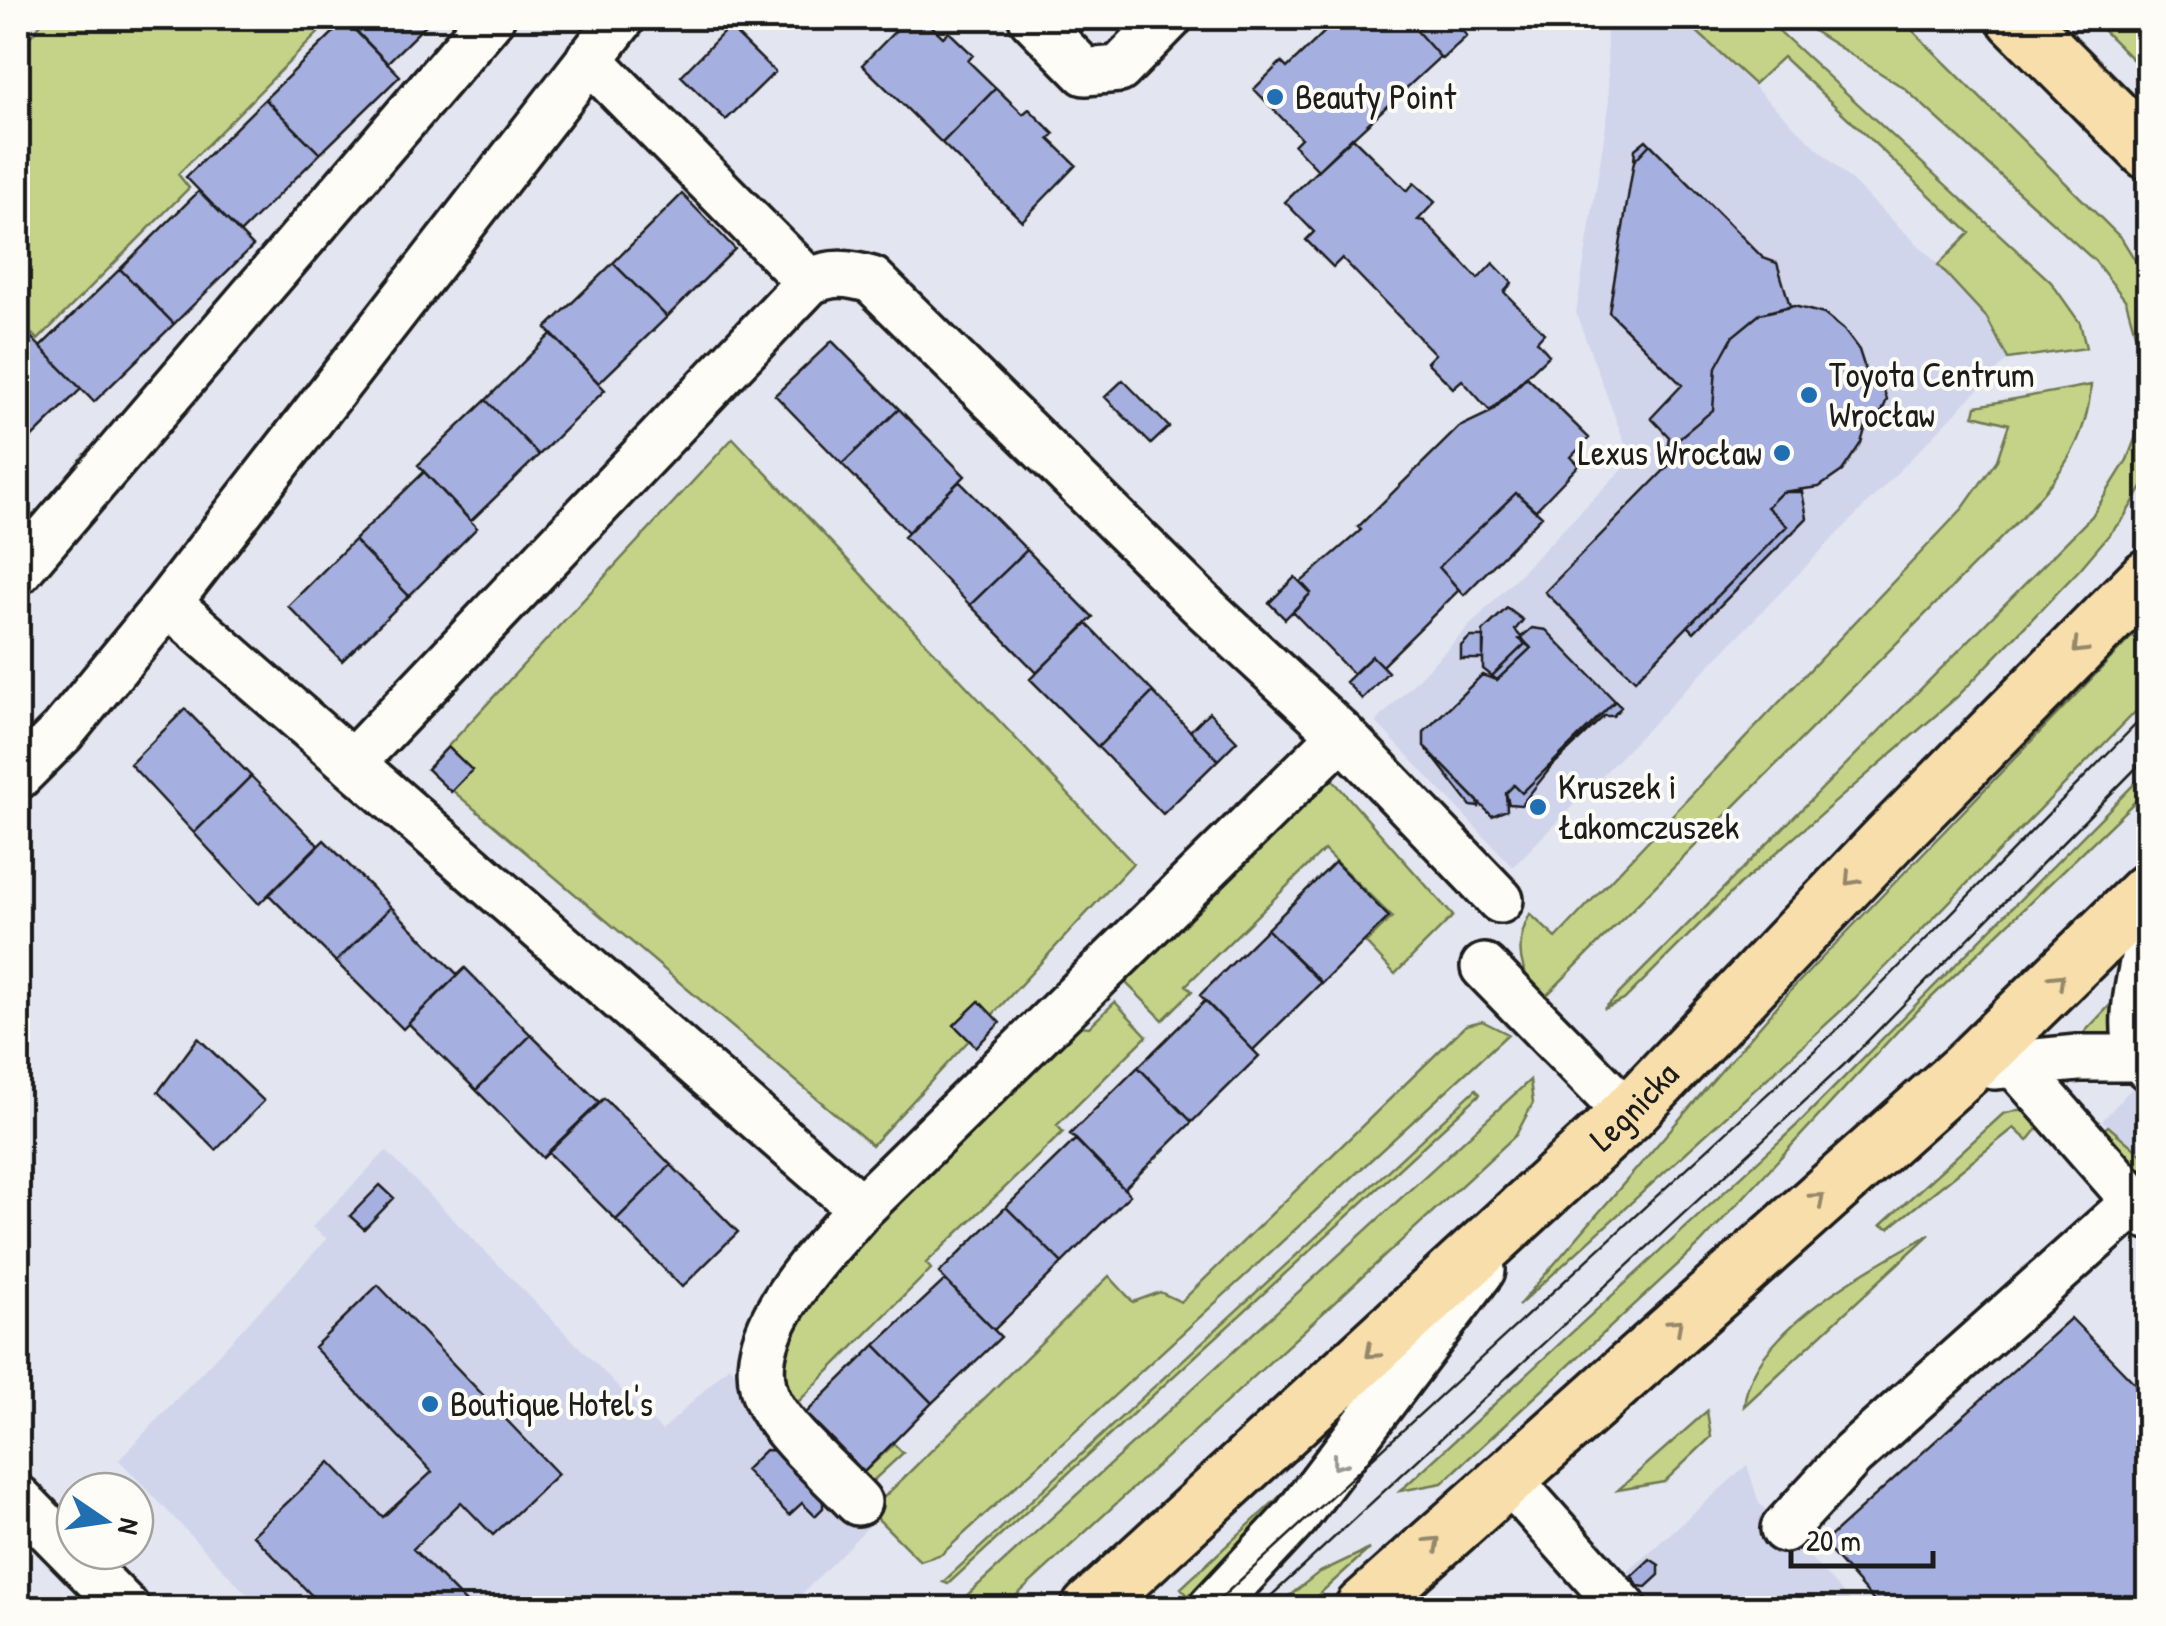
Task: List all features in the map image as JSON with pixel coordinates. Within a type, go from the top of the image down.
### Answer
[{"type":"main road","points":[[2015,18],[2148,151]]},
{"type":"main road","points":[[2086,90],[2148,197]]},
{"type":"main road","name":"Legnicka","points":[[1090,1608],[1522,1216],[1628,1114],[1889,839],[2148,577]]},
{"type":"main road","points":[[1362,1608],[1507,1477],[1991,1066],[2148,891]]},
{"type":"street","points":[[18,571],[490,18]]},
{"type":"street","points":[[18,776],[62,732],[168,604],[622,18]]},
{"type":"street","points":[[1032,18],[1085,72],[1119,70],[1169,18]]},
{"type":"street","points":[[589,59],[810,282]]},
{"type":"street","points":[[353,762],[810,282],[828,273],[872,280],[1178,582],[1342,735],[1500,900]]},
{"type":"street","points":[[168,604],[861,1208]]},
{"type":"street","points":[[858,1502],[772,1410],[760,1368],[785,1298],[861,1208],[1342,735]]},
{"type":"street","points":[[1991,1066],[2092,1057],[2145,1062],[2136,1040],[2139,982],[2148,941]]},
{"type":"street","points":[[1484,967],[1628,1114]]},
{"type":"street","points":[[1784,1529],[1852,1456],[2142,1209],[1991,1066]]},
{"type":"street","points":[[1211,1608],[1295,1518],[1522,1216]]},
{"type":"street","points":[[1507,1477],[1624,1608]]},
{"type":"street","points":[[18,1498],[126,1608]]},
{"type":"shaded area","points":[[1606,18],[1682,18],[1965,290],[1987,318],[2008,359],[1513,867],[1376,722],[1631,460],[1576,313],[1609,106]]},
{"type":"shaded area","points":[[2148,1070],[2148,1160],[2102,1121]]},
{"type":"shaded area","points":[[386,1151],[662,1431],[729,1366],[877,1518],[788,1608],[260,1608],[155,1498],[155,1471],[129,1471],[119,1460],[327,1239],[312,1227]]},
{"type":"shaded area","points":[[1747,1465],[1759,1503],[1857,1608],[1587,1608]]},
{"type":"green space","points":[[46,18],[333,18],[178,174],[189,188],[38,340],[18,321],[18,51]]},
{"type":"green space","points":[[1682,18],[1765,18],[2051,282],[2080,323],[2086,348],[2008,359],[1987,318],[1938,265],[1970,233],[1783,57],[1754,84]]},
{"type":"green space","points":[[1799,18],[1900,18],[2122,239],[2148,281],[2148,329],[2135,333],[2126,301],[2095,261],[1904,88]]},
{"type":"green space","points":[[2091,18],[2148,18],[2148,75]]},
{"type":"green space","points":[[2091,385],[2077,442],[2034,504],[1541,1001],[1521,959],[1522,937],[1530,914],[1556,938],[1963,508],[1997,460],[2009,424],[1974,415],[1976,406]]},
{"type":"green space","points":[[2148,405],[2148,478],[2124,517],[2080,569],[1957,697],[1739,885],[1624,1000],[1604,1009],[2092,516],[2127,460]]},
{"type":"green space","points":[[733,438],[1133,863],[872,1145],[427,769]]},
{"type":"green space","points":[[2148,620],[2148,699],[1855,998],[1518,1306],[1791,990]]},
{"type":"green space","points":[[2148,770],[2148,789],[1907,1021],[1700,1244],[1442,1483],[1400,1491],[1796,1126]]},
{"type":"green space","points":[[1322,778],[1331,778],[1453,916],[1395,974],[1366,943],[1392,917],[1324,850],[1186,985],[1192,991],[1163,1020],[1120,977]]},
{"type":"green space","points":[[2114,1001],[2131,1036],[2077,1040]]},
{"type":"green space","points":[[1115,1002],[1147,1036],[1057,1125],[1063,1132],[926,1263],[931,1269],[796,1404],[863,1473],[894,1444],[903,1453],[863,1490],[799,1432],[774,1371],[788,1303],[1071,1025],[1089,1027]]},
{"type":"green space","points":[[1482,1021],[1508,1034],[942,1554],[920,1561],[877,1518],[877,1504],[1109,1276],[1133,1302],[1160,1292],[1181,1302],[1466,1025]]},
{"type":"green space","points":[[1530,1080],[1533,1103],[1516,1135],[1003,1608],[953,1608]]},
{"type":"green space","points":[[1476,1089],[1480,1094],[948,1584],[943,1582]]},
{"type":"green space","points":[[2018,1110],[2034,1113],[2043,1122],[2028,1141],[2014,1128],[1889,1228],[1881,1225],[2003,1114]]},
{"type":"green space","points":[[2108,1126],[2148,1160],[2148,1186],[2103,1130]]},
{"type":"green space","points":[[1930,1234],[1744,1406],[1752,1378],[1790,1327],[1847,1284]]},
{"type":"green space","points":[[1707,1411],[1711,1437],[1664,1482],[1618,1490]]},
{"type":"green space","points":[[1294,1483],[1299,1486],[1196,1604],[1181,1588]]},
{"type":"green space","points":[[1369,1549],[1304,1608],[1274,1608],[1318,1573]]},
{"type":"building","points":[[343,18],[433,18],[387,63]]},
{"type":"building","points":[[733,18],[755,18],[744,29]]},
{"type":"building","points":[[837,18],[863,18],[850,30]]},
{"type":"building","points":[[908,18],[923,18],[943,37],[949,32],[973,55],[968,61],[996,88],[942,143],[862,65]]},
{"type":"building","points":[[1339,18],[1431,18],[1417,31],[1440,57],[1318,170],[1294,145],[1301,138],[1254,89],[1281,62],[1287,68]]},
{"type":"building","points":[[1431,18],[1450,18],[1467,36],[1442,59],[1417,31]]},
{"type":"building","points":[[346,20],[400,76],[320,154],[265,99]]},
{"type":"building","points":[[729,27],[775,72],[726,120],[681,76]]},
{"type":"building","points":[[996,88],[1023,114],[1029,109],[1054,134],[1049,139],[1076,165],[1022,221],[942,143]]},
{"type":"building","points":[[265,99],[320,154],[240,233],[186,177]]},
{"type":"building","points":[[1352,137],[1407,191],[1414,183],[1435,202],[1418,220],[1424,221],[1478,279],[1493,263],[1512,283],[1504,292],[1544,333],[1537,341],[1549,355],[1490,411],[1462,380],[1453,388],[1427,362],[1435,354],[1342,258],[1333,267],[1306,240],[1314,232],[1285,202]]},
{"type":"building","points":[[1646,140],[1650,144],[1634,161],[1635,149]]},
{"type":"building","points":[[1650,144],[1763,258],[1777,263],[1790,306],[1760,314],[1733,336],[1716,367],[1713,410],[1667,448],[1669,437],[1651,418],[1682,385],[1609,312],[1634,161]]},
{"type":"building","points":[[199,191],[253,246],[174,324],[120,269]]},
{"type":"building","points":[[682,194],[735,249],[667,317],[613,263]]},
{"type":"building","points":[[613,263],[667,317],[599,383],[546,328]]},
{"type":"building","points":[[120,269],[174,324],[94,402],[40,347]]},
{"type":"building","points":[[1794,306],[1824,314],[1844,330],[1859,350],[1869,381],[1883,388],[1887,399],[1882,412],[1869,416],[1861,443],[1842,471],[1819,487],[1782,492],[1767,507],[1787,526],[1635,680],[1545,592],[1677,457],[1667,448],[1713,410],[1716,367],[1733,336],[1760,314]]},
{"type":"building","points":[[27,333],[81,389],[18,451],[18,342]]},
{"type":"building","points":[[551,334],[605,390],[539,455],[486,400]]},
{"type":"building","points":[[832,341],[899,409],[842,464],[775,395]]},
{"type":"building","points":[[1527,377],[1589,438],[1571,457],[1579,465],[1535,511],[1516,493],[1439,567],[1459,590],[1382,666],[1372,656],[1353,674],[1293,612],[1311,593],[1301,582],[1361,530],[1358,527],[1459,427],[1491,412]]},
{"type":"building","points":[[1123,380],[1169,427],[1151,444],[1105,397]]},
{"type":"building","points":[[486,400],[539,455],[471,521],[418,465]]},
{"type":"building","points":[[899,409],[965,476],[908,532],[842,464]]},
{"type":"building","points":[[424,472],[477,528],[409,596],[354,540]]},
{"type":"building","points":[[959,481],[1027,550],[970,605],[904,537]]},
{"type":"building","points":[[1782,492],[1802,492],[1807,518],[1694,632],[1688,626],[1787,526],[1767,507]]},
{"type":"building","points":[[1516,493],[1542,516],[1464,595],[1439,567]]},
{"type":"building","points":[[354,540],[409,596],[342,661],[288,606]]},
{"type":"building","points":[[1027,550],[1093,617],[1037,673],[970,605]]},
{"type":"building","points":[[1295,577],[1311,593],[1285,619],[1269,603]]},
{"type":"building","points":[[1507,608],[1523,620],[1515,630],[1526,643],[1492,676],[1483,669],[1483,631]]},
{"type":"building","points":[[1087,624],[1153,692],[1098,747],[1030,679]]},
{"type":"building","points":[[1532,628],[1546,630],[1615,701],[1522,793],[1514,785],[1506,793],[1507,810],[1492,816],[1424,746],[1424,732],[1482,675],[1497,680],[1531,648],[1519,639]]},
{"type":"building","points":[[1470,637],[1484,637],[1483,659],[1461,659],[1461,646]]},
{"type":"building","points":[[1526,643],[1531,648],[1497,680],[1492,676]]},
{"type":"building","points":[[1372,656],[1388,672],[1362,699],[1346,682]]},
{"type":"building","points":[[1153,692],[1218,760],[1163,814],[1098,747]]},
{"type":"building","points":[[1615,701],[1621,707],[1613,716],[1604,716],[1552,766],[1521,805],[1509,804],[1506,793],[1514,785],[1522,793]]},
{"type":"building","points":[[185,709],[251,776],[194,833],[130,764]]},
{"type":"building","points":[[1209,712],[1237,741],[1218,760],[1190,731]]},
{"type":"building","points":[[448,747],[472,770],[451,792],[427,769]]},
{"type":"building","points":[[1426,748],[1478,801],[1479,807],[1471,806]]},
{"type":"building","points":[[251,776],[318,845],[259,904],[194,833]]},
{"type":"building","points":[[324,840],[391,907],[336,962],[269,895]]},
{"type":"building","points":[[1335,862],[1389,917],[1322,983],[1267,929]]},
{"type":"building","points":[[391,907],[458,975],[403,1029],[336,962]]},
{"type":"building","points":[[1267,929],[1321,983],[1253,1050],[1200,995]]},
{"type":"building","points":[[465,968],[531,1035],[476,1090],[408,1023]]},
{"type":"building","points":[[979,1001],[1000,1023],[976,1047],[954,1025]]},
{"type":"building","points":[[1205,1001],[1259,1056],[1192,1122],[1138,1067]]},
{"type":"building","points":[[531,1035],[600,1103],[543,1158],[476,1090]]},
{"type":"building","points":[[198,1038],[264,1101],[216,1150],[158,1092]]},
{"type":"building","points":[[1138,1067],[1192,1122],[1124,1189],[1070,1134]]},
{"type":"building","points":[[604,1098],[671,1165],[616,1220],[548,1152]]},
{"type":"building","points":[[1076,1139],[1130,1195],[1062,1263],[1006,1207]]},
{"type":"building","points":[[671,1165],[738,1232],[682,1287],[616,1220]]},
{"type":"building","points":[[380,1185],[394,1198],[364,1229],[350,1216]]},
{"type":"building","points":[[1006,1207],[1062,1263],[994,1330],[939,1273]]},
{"type":"building","points":[[945,1280],[1001,1337],[932,1403],[875,1345]]},
{"type":"building","name":"Boutique Hotel's","points":[[378,1285],[558,1474],[493,1535],[461,1502],[413,1549],[471,1608],[324,1608],[253,1535],[330,1462],[383,1517],[432,1472],[314,1347]]},
{"type":"building","points":[[2071,1318],[2148,1397],[2148,1608],[1880,1608],[1823,1543]]},
{"type":"building","points":[[875,1345],[932,1403],[864,1472],[806,1413]]},
{"type":"building","points":[[765,1450],[785,1451],[823,1489],[823,1508],[815,1516],[802,1503],[789,1515],[745,1470]]},
{"type":"building","points":[[1650,1559],[1659,1565],[1659,1575],[1646,1587],[1638,1586],[1632,1576]]},
{"type":"tram line","points":[[1210,1608],[1841,1026],[2148,712]]},
{"type":"tram line","points":[[1258,1608],[1847,1062],[2148,756]]},
{"type":"place","name":"Beauty Point","points":[[1275,97]]},
{"type":"place","name":"Toyota Centrum Wrocław","points":[[1809,395]]},
{"type":"place","name":"Lexus Wrocław","points":[[1782,453]]},
{"type":"place","name":"Kruszek i Łakomczuszek","points":[[1538,807]]},
{"type":"place","name":"Boutique Hotel's","points":[[430,1404]]}]
